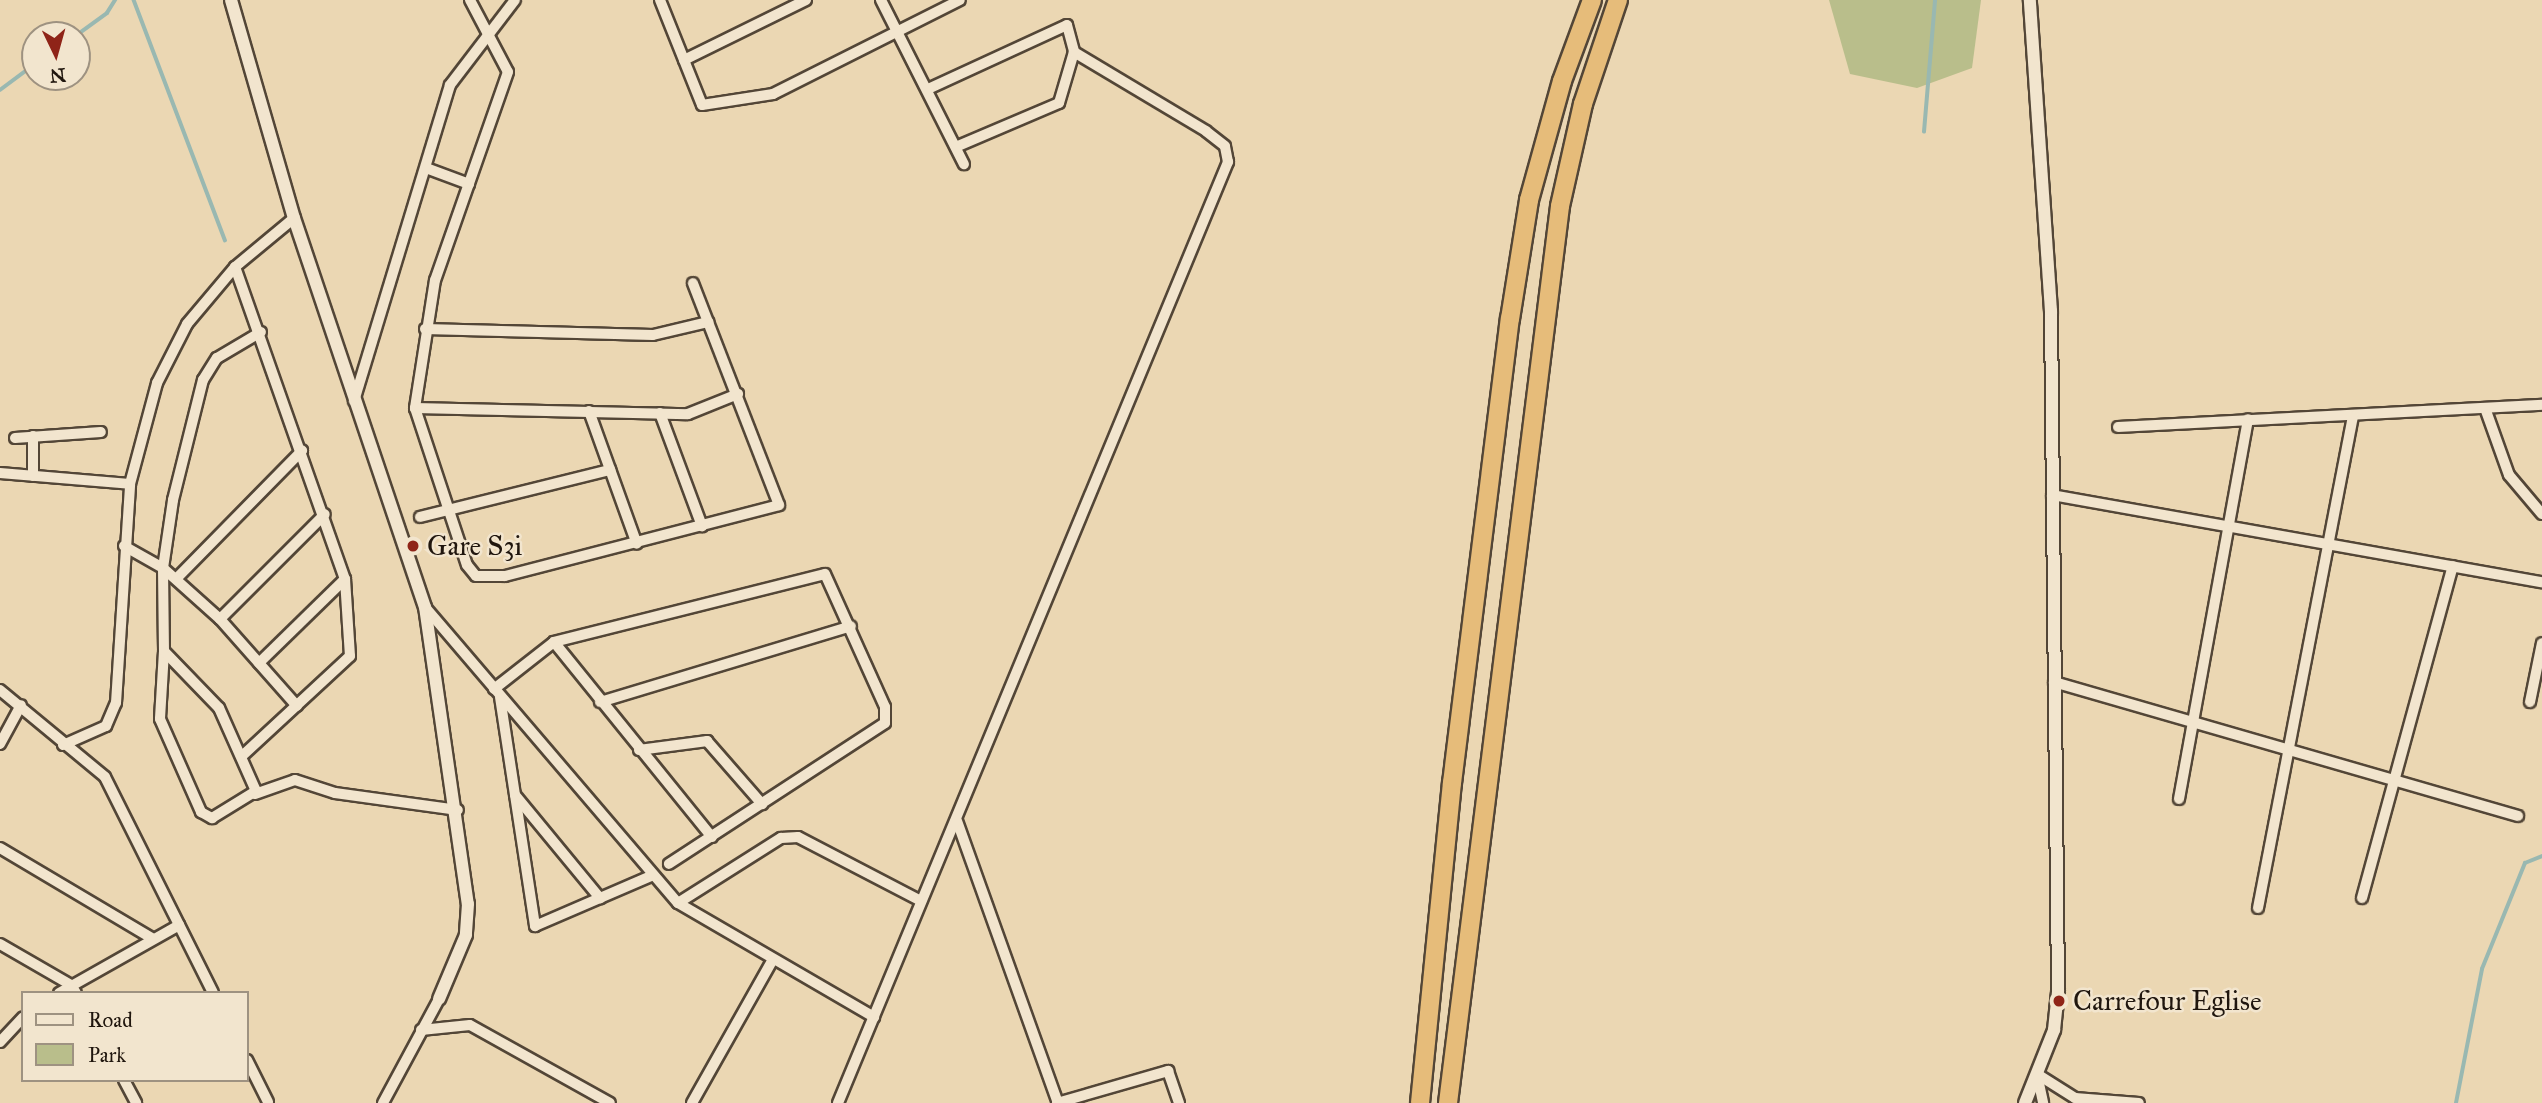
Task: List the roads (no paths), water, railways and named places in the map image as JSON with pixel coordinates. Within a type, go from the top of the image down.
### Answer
[{"type":"highway","points":[[1420,1103],[1452,783],[1510,319],[1529,200],[1562,81],[1592,0]]},
{"type":"highway","points":[[1448,1103],[1560,206],[1583,104],[1618,0]]},
{"type":"street","points":[[230,0],[294,218],[354,403],[425,607],[458,810],[466,935],[439,999],[383,1103]]},
{"type":"street","points":[[470,0],[489,31],[508,72],[435,280],[425,330],[415,408],[449,510],[476,576],[505,576],[637,544],[779,505],[693,283]]},
{"type":"street","points":[[354,403],[450,85],[515,0]]},
{"type":"street","points":[[684,60],[806,0]]},
{"type":"street","points":[[881,0],[964,164]]},
{"type":"street","points":[[663,1],[702,105],[773,94],[960,0]]},
{"type":"street","points":[[2025,1103],[2037,1074],[2058,1000],[2048,245],[2030,0]]},
{"type":"street","points":[[928,89],[1068,25],[1074,52],[1059,103],[956,147]]},
{"type":"street","points":[[838,1103],[957,821],[1079,514],[1228,162],[1226,146],[1216,138],[1074,52]]},
{"type":"street","points":[[426,168],[469,184]]},
{"type":"street","points":[[63,744],[106,726],[116,703],[130,484],[157,383],[187,324],[235,267],[294,218]]},
{"type":"street","points":[[235,267],[261,332],[345,579],[350,656],[242,757]]},
{"type":"street","points":[[425,330],[653,335],[708,322]]},
{"type":"street","points":[[261,332],[218,358],[203,380],[163,568],[164,651],[160,719],[201,812],[212,818],[255,794],[295,780],[335,793],[458,810]]},
{"type":"street","points":[[415,408],[688,414],[738,394]]},
{"type":"street","points":[[2118,427],[2542,405]]},
{"type":"street","points":[[2485,408],[2509,475],[2542,514]]},
{"type":"street","points":[[589,411],[637,544]]},
{"type":"street","points":[[660,413],[702,526]]},
{"type":"street","points":[[2258,908],[2353,416]]},
{"type":"street","points":[[2179,799],[2226,526],[2248,419]]},
{"type":"street","points":[[15,438],[101,432]]},
{"type":"street","points":[[33,436],[33,476]]},
{"type":"street","points":[[176,579],[302,451]]},
{"type":"street","points":[[420,517],[610,470]]},
{"type":"street","points":[[0,473],[130,484]]},
{"type":"street","points":[[2052,495],[2542,582]]},
{"type":"street","points":[[220,619],[325,514]]},
{"type":"street","points":[[124,546],[163,568],[220,619],[297,706]]},
{"type":"street","points":[[2362,898],[2453,566]]},
{"type":"street","points":[[497,693],[554,642],[815,574],[825,574],[851,626],[885,707],[884,723],[669,864]]},
{"type":"street","points":[[259,663],[345,579]]},
{"type":"street","points":[[425,607],[651,876],[678,903],[772,961],[874,1017]]},
{"type":"street","points":[[600,702],[851,626]]},
{"type":"street","points":[[554,642],[712,837]]},
{"type":"street","points":[[2530,702],[2542,643]]},
{"type":"street","points":[[164,651],[219,708],[242,757],[255,794]]},
{"type":"street","points":[[2054,682],[2518,816]]},
{"type":"street","points":[[0,690],[105,777],[212,991]]},
{"type":"street","points":[[497,693],[535,926],[651,876]]},
{"type":"street","points":[[0,744],[21,705]]},
{"type":"street","points":[[639,750],[707,741],[762,804]]},
{"type":"street","points":[[513,793],[600,898]]},
{"type":"street","points":[[957,821],[1057,1103],[1168,1071],[1179,1103]]},
{"type":"street","points":[[678,903],[781,838],[798,837],[921,901]]},
{"type":"street","points":[[0,848],[153,939]]},
{"type":"street","points":[[0,944],[73,989],[179,925]]},
{"type":"street","points":[[692,1103],[772,961]]},
{"type":"street","points":[[0,1042],[5,1023]]},
{"type":"street","points":[[421,1030],[470,1025],[610,1103]]},
{"type":"street","points":[[248,1062],[268,1102]]},
{"type":"street","points":[[2037,1074],[2043,1103]]},
{"type":"street","points":[[2037,1074],[2075,1098],[2139,1103]]},
{"type":"street","points":[[125,1082],[136,1103]]},
{"type":"waterway","points":[[91,25],[107,13],[115,0]]},
{"type":"waterway","points":[[134,0],[225,240]]},
{"type":"waterway","points":[[1924,132],[1935,0]]},
{"type":"waterway","points":[[0,90],[21,74]]},
{"type":"waterway","points":[[2456,1103],[2482,969],[2525,863],[2542,856]]},
{"type":"place","name":"Gare S3i","points":[[413,546]]},
{"type":"place","name":"Carrefour Eglise","points":[[2059,1001]]}]
